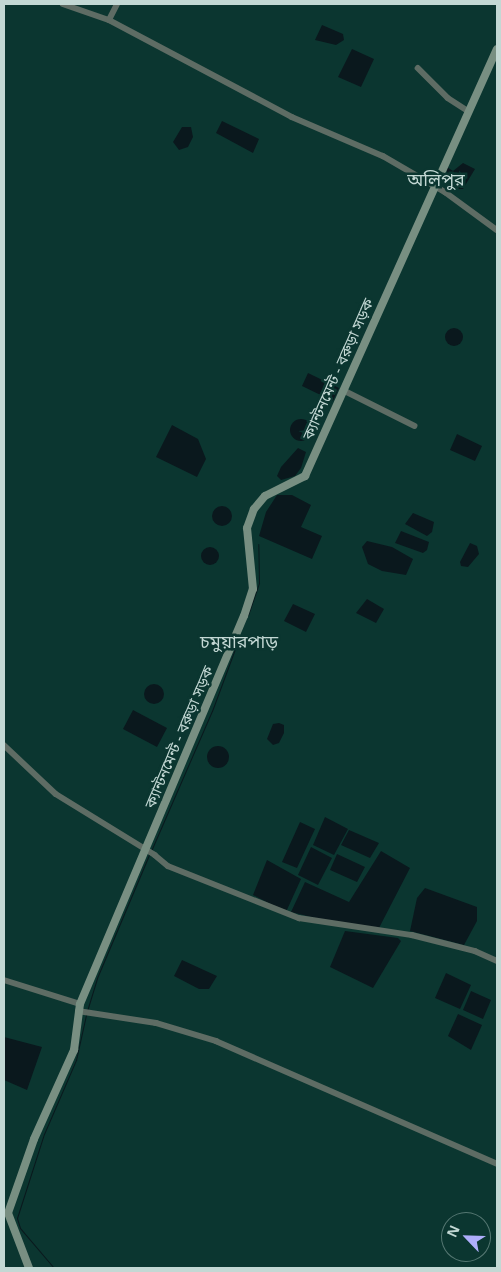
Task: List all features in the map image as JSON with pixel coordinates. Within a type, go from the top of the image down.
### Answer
[{"type":"main road","name":"ক্যান্টনমেন্ট - বরুড়া সড়ক","points":[[28,1268],[6,1218],[34,1139],[74,1050],[79,1007],[221,675],[253,589],[247,528],[254,508],[265,496],[305,476],[434,184],[497,49]]},
{"type":"street","points":[[62,4],[109,20],[292,117],[383,156],[434,184],[497,230]]},
{"type":"street","points":[[109,20],[117,4]]},
{"type":"street","points":[[418,68],[468,112]]},
{"type":"street","points":[[343,390],[415,426]]},
{"type":"street","points":[[4,745],[56,794],[146,849],[168,866],[286,914],[412,934],[476,951],[497,961]]},
{"type":"street","points":[[4,980],[79,1007],[90,1013],[156,1023],[216,1041],[497,1164]]},
{"type":"shaded area","points":[[322,25],[343,34],[344,40],[336,45],[315,40]]},
{"type":"shaded area","points":[[352,49],[374,59],[361,87],[338,77]]},
{"type":"shaded area","points":[[222,121],[259,139],[253,153],[216,133]]},
{"type":"shaded area","points":[[182,127],[191,127],[193,137],[188,147],[179,150],[173,142]]},
{"type":"shaded area","points":[[463,163],[475,169],[463,189],[457,189],[446,170],[447,167],[453,171]]},
{"type":"shaded area","points":[[454,328],[462,333],[463,337],[458,345],[454,346],[446,341],[445,337],[450,329]]},
{"type":"shaded area","points":[[308,373],[339,388],[333,401],[302,386]]},
{"type":"shaded area","points":[[301,419],[309,422],[312,430],[309,438],[301,441],[293,438],[290,430],[293,422]]},
{"type":"shaded area","points":[[172,425],[198,439],[206,459],[197,477],[156,457]]},
{"type":"shaded area","points":[[457,434],[482,446],[475,461],[450,450]]},
{"type":"shaded area","points":[[298,448],[306,452],[301,468],[295,476],[281,480],[277,476],[281,467]]},
{"type":"shaded area","points":[[277,495],[292,495],[311,505],[301,527],[322,536],[312,559],[259,536],[266,512]]},
{"type":"shaded area","points":[[222,506],[229,509],[232,516],[229,523],[222,526],[215,523],[212,516],[215,509]]},
{"type":"shaded area","points":[[413,513],[434,522],[432,532],[427,536],[405,524]]},
{"type":"shaded area","points":[[401,531],[429,542],[427,550],[423,553],[395,543]]},
{"type":"shaded area","points":[[367,541],[392,547],[413,559],[406,575],[382,571],[368,564],[362,547]]},
{"type":"shaded area","points":[[470,543],[477,546],[479,554],[468,567],[461,566],[460,562]]},
{"type":"shaded area","points":[[210,547],[216,550],[219,556],[216,562],[210,565],[204,562],[201,556],[204,550]]},
{"type":"shaded area","points":[[367,599],[384,609],[376,623],[356,613]]},
{"type":"shaded area","points":[[293,604],[315,614],[306,632],[284,621]]},
{"type":"shaded area","points":[[154,684],[161,687],[164,694],[161,701],[154,704],[147,701],[144,694],[147,687]]},
{"type":"shaded area","points":[[133,710],[167,728],[157,747],[123,729]]},
{"type":"shaded area","points":[[279,723],[284,725],[284,733],[279,743],[273,745],[267,739],[273,724]]},
{"type":"shaded area","points":[[218,746],[226,749],[229,757],[226,765],[218,768],[210,765],[207,757],[210,749]]},
{"type":"shaded area","points":[[325,817],[348,829],[334,855],[313,845]]},
{"type":"shaded area","points":[[300,822],[315,829],[297,868],[282,862]]},
{"type":"shaded area","points":[[349,830],[379,843],[370,858],[341,845]]},
{"type":"shaded area","points":[[311,847],[332,858],[318,885],[298,875]]},
{"type":"shaded area","points":[[381,851],[410,868],[379,928],[344,925],[291,912],[305,882],[349,902]]},
{"type":"shaded area","points":[[337,854],[365,867],[357,882],[330,870]]},
{"type":"shaded area","points":[[267,860],[301,879],[286,912],[253,895]]},
{"type":"shaded area","points":[[425,888],[477,907],[477,921],[464,945],[410,931],[417,898]]},
{"type":"shaded area","points":[[345,931],[398,938],[401,941],[373,988],[330,967]]},
{"type":"shaded area","points":[[182,960],[217,976],[209,989],[199,989],[174,976]]},
{"type":"shaded area","points":[[446,973],[471,985],[460,1009],[435,998]]},
{"type":"shaded area","points":[[471,991],[491,1000],[483,1019],[463,1010]]},
{"type":"shaded area","points":[[458,1014],[482,1025],[471,1050],[448,1036]]},
{"type":"shaded area","points":[[4,1037],[42,1047],[27,1090],[4,1080]]},
{"type":"waterway","points":[[248,615],[259,583],[258,544]]},
{"type":"waterway","points":[[151,851],[212,711],[239,638]]},
{"type":"waterway","points":[[87,1011],[97,978],[149,855]]},
{"type":"waterway","points":[[54,1268],[20,1228],[17,1218],[44,1134],[76,1060],[86,1015]]},
{"type":"district","name":"অলিপুর","points":[[436,179]]},
{"type":"district","name":"চমুয়ারপাড়","points":[[239,641]]}]
